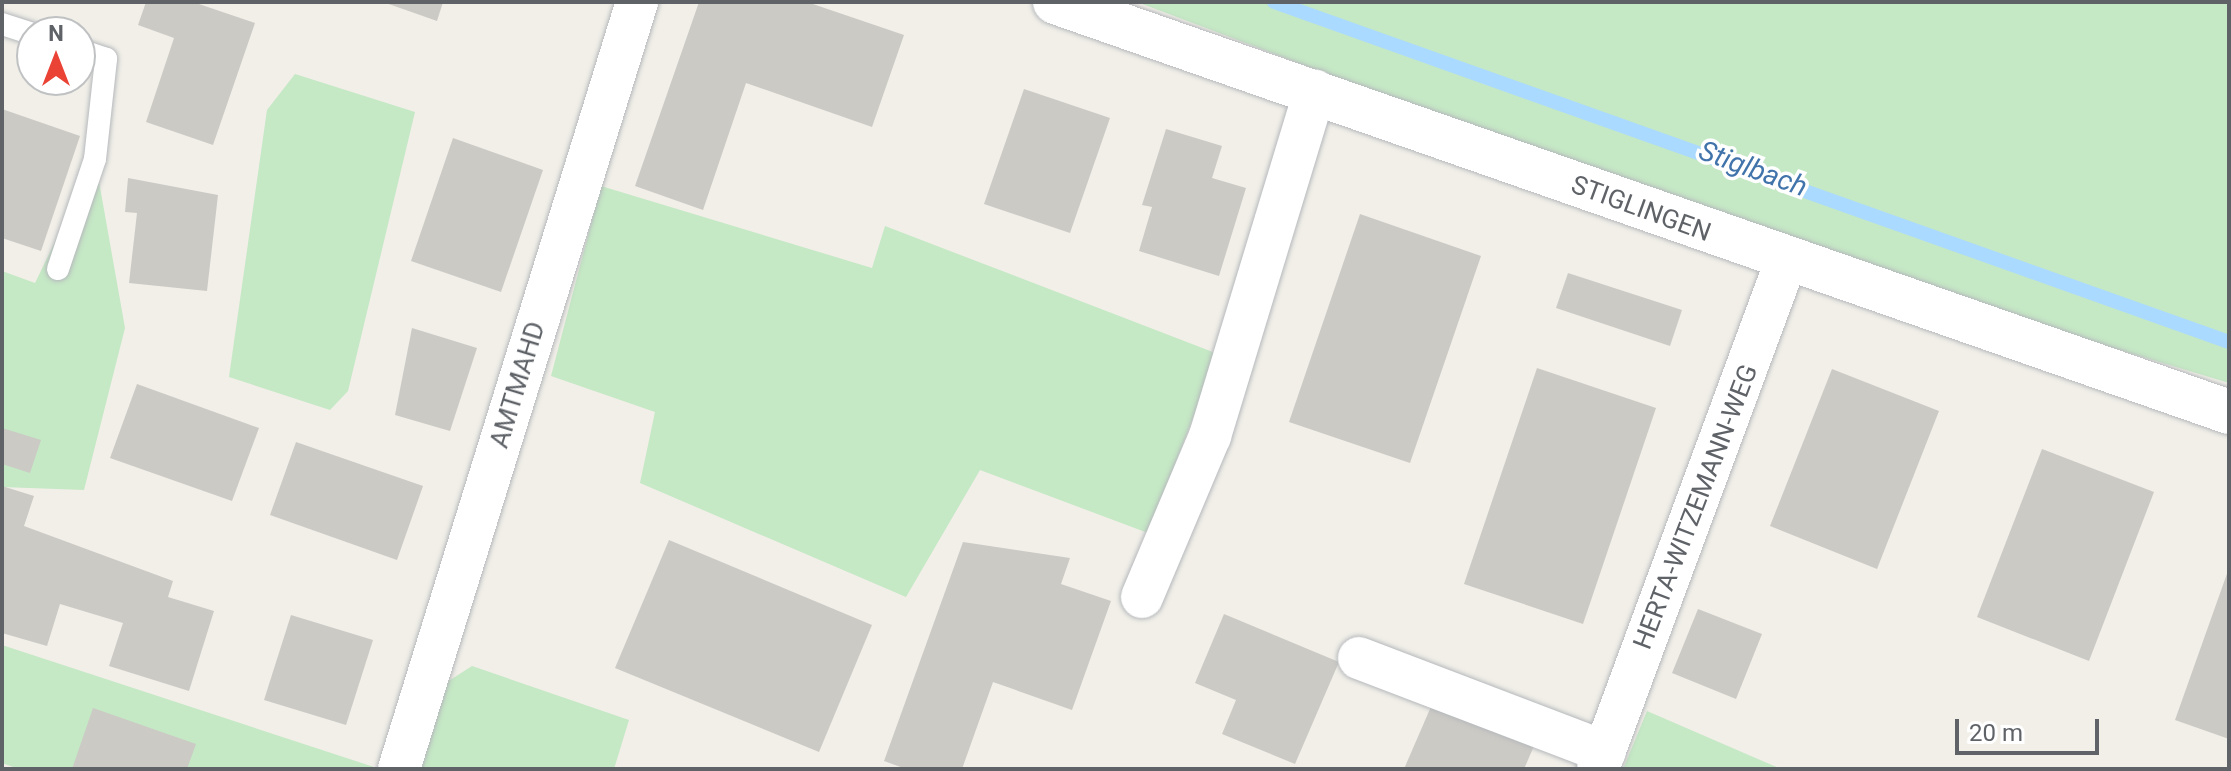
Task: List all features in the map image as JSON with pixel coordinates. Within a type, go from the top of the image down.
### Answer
[{"type":"main road","name":"STIGLINGEN","points":[[1055,2],[1315,91],[1786,261],[2229,412]]},
{"type":"street","name":"AMTMAHD","points":[[399,769],[627,7]]},
{"type":"street","points":[[1142,597],[1210,436],[1315,91]]},
{"type":"street","name":"HERTA-WITZEMANN-WEG","points":[[1359,658],[1602,761],[1786,261]]},
{"type":"lane","points":[[58,269],[95,159],[106,59],[96,56]]},
{"type":"green space","points":[[1137,2],[2229,2],[2229,383],[1806,255]]},
{"type":"green space","points":[[295,74],[415,112],[348,391],[330,410],[229,377],[267,110]]},
{"type":"green space","points":[[95,159],[125,328],[84,490],[2,487],[2,271],[35,283]]},
{"type":"green space","points":[[601,186],[872,268],[885,226],[1218,354],[1148,533],[980,470],[906,597],[640,483],[655,412],[551,376]]},
{"type":"green space","points":[[2,645],[380,769],[19,769],[2,763]]},
{"type":"green space","points":[[472,666],[629,720],[614,769],[417,769],[447,682]]},
{"type":"green space","points":[[1647,711],[1781,769],[1623,769]]},
{"type":"building","points":[[146,2],[193,2],[255,23],[213,145],[146,122],[174,38],[138,25]]},
{"type":"building","points":[[383,2],[443,2],[437,21]]},
{"type":"building","points":[[699,2],[807,2],[904,35],[872,127],[746,83],[703,210],[635,186]]},
{"type":"building","points":[[1024,89],[1110,118],[1070,233],[984,204]]},
{"type":"building","points":[[2,109],[80,136],[41,251],[2,238]]},
{"type":"building","points":[[1166,129],[1222,146],[1212,178],[1246,188],[1219,276],[1139,251],[1152,207],[1142,205]]},
{"type":"building","points":[[453,138],[543,170],[501,292],[411,261]]},
{"type":"building","points":[[128,178],[218,195],[207,291],[129,283],[137,213],[125,212]]},
{"type":"building","points":[[1360,214],[1481,256],[1410,463],[1289,422]]},
{"type":"building","points":[[1568,273],[1682,310],[1670,346],[1556,308]]},
{"type":"building","points":[[412,328],[477,348],[450,431],[395,415]]},
{"type":"building","points":[[1537,368],[1656,408],[1583,624],[1464,584]]},
{"type":"building","points":[[1832,369],[1939,411],[1877,569],[1770,526]]},
{"type":"building","points":[[137,384],[259,428],[232,501],[110,458]]},
{"type":"building","points":[[2,428],[41,440],[30,473],[2,464]]},
{"type":"building","points":[[296,442],[423,486],[397,560],[270,515]]},
{"type":"building","points":[[2042,449],[2154,492],[2089,661],[1977,617]]},
{"type":"building","points":[[2,486],[34,496],[24,526],[173,581],[168,597],[214,611],[189,691],[109,666],[123,623],[60,604],[47,646],[2,633]]},
{"type":"building","points":[[669,540],[872,625],[819,752],[615,668]]},
{"type":"building","points":[[963,542],[1070,558],[1061,584],[1111,601],[1072,710],[993,682],[962,769],[906,769],[884,761]]},
{"type":"building","points":[[2229,568],[2229,739],[2175,720]]},
{"type":"building","points":[[1698,609],[1762,634],[1736,699],[1672,673]]},
{"type":"building","points":[[1224,614],[1339,662],[1295,764],[1222,734],[1236,700],[1195,683]]},
{"type":"building","points":[[291,615],[373,640],[346,725],[264,700]]},
{"type":"building","points":[[1433,702],[1534,746],[1524,769],[1404,769]]},
{"type":"building","points":[[93,708],[196,744],[187,769],[72,769]]},
{"type":"waterway","name":"Stiglbach","points":[[1274,2],[2229,342]]}]
